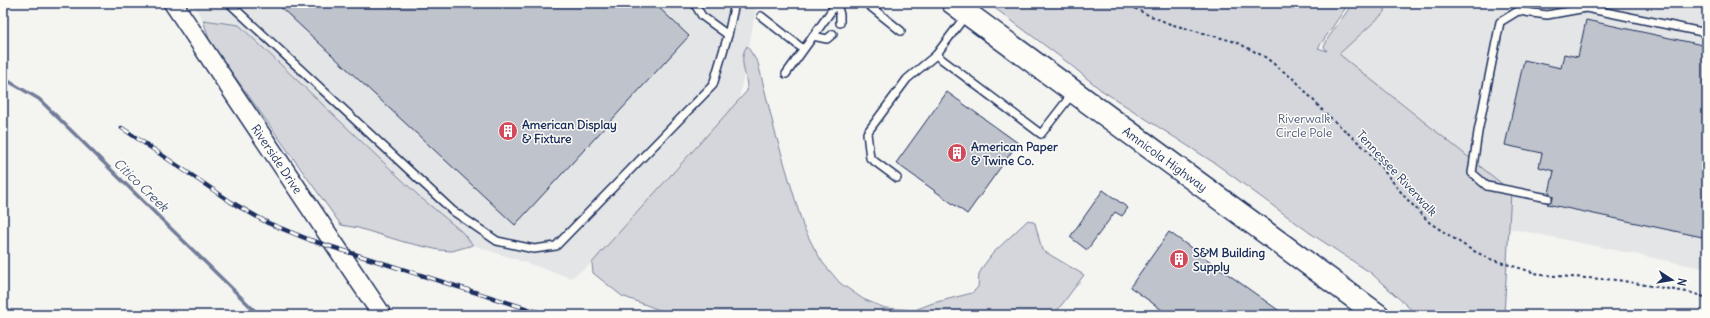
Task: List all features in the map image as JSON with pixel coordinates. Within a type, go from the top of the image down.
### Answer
[{"type":"main road","name":"Amnicola Highway","points":[[960,8],[1378,315]]},
{"type":"street","name":"Riverside Drive","points":[[173,3],[382,315]]},
{"type":"lane","points":[[230,3],[453,211],[497,241],[534,249],[556,246],[713,85],[728,35],[735,3]]},
{"type":"lane","points":[[694,3],[702,16],[728,35]]},
{"type":"lane","points":[[837,3],[840,23]]},
{"type":"lane","points":[[786,74],[837,3]]},
{"type":"lane","points":[[866,3],[901,31]]},
{"type":"lane","points":[[897,178],[870,158],[867,134],[907,79],[936,55],[960,8]]},
{"type":"lane","points":[[1548,198],[1486,186],[1472,173],[1478,132],[1500,22],[1518,11],[1547,15],[1586,8],[1707,33]]},
{"type":"lane","points":[[761,16],[803,49]]},
{"type":"lane","points":[[813,36],[826,39],[833,34]]},
{"type":"lane","points":[[936,55],[1041,134],[1074,92]]},
{"type":"path","name":"Tennessee Riverwalk","points":[[1124,3],[1170,24],[1236,42],[1265,57],[1296,82],[1324,112],[1367,150],[1405,197],[1430,222],[1470,249],[1490,259],[1542,275],[1617,280],[1692,293],[1707,298]]},
{"type":"shaded area","points":[[192,3],[757,3],[739,100],[592,263],[571,278],[473,245],[461,231],[420,197],[239,25],[203,20]]},
{"type":"shaded area","points":[[1373,3],[1707,3],[1707,269],[1474,221],[1339,54]]},
{"type":"green space","name":"Riverwalk Circle Pole","points":[[988,3],[1349,3],[1318,48],[1327,51],[1324,47],[1328,38],[1353,3],[1386,3],[1385,12],[1339,54],[1511,191],[1504,315],[1417,315],[1371,273],[1310,233],[1216,164],[1101,90],[1067,62]]},
{"type":"green space","points":[[203,20],[239,25],[420,197],[461,231],[473,245],[452,251],[439,250],[404,242],[358,228],[341,225],[210,42]]},
{"type":"green space","points":[[747,46],[758,63],[775,132],[803,226],[823,263],[840,283],[863,299],[885,308],[915,310],[933,303],[972,293],[978,287],[979,274],[993,253],[1028,220],[1035,223],[1042,250],[1084,275],[1054,315],[673,315],[622,296],[593,273],[592,263],[747,91],[743,57]]},
{"type":"building","name":"American Display & Fixture","points":[[276,3],[654,3],[689,36],[515,225]]},
{"type":"building","points":[[1586,20],[1707,46],[1707,238],[1547,204],[1553,199],[1553,196],[1549,193],[1554,171],[1539,167],[1542,153],[1505,145],[1524,60],[1561,68],[1564,54],[1578,57]]},
{"type":"building","name":"American Paper & Twine Co.","points":[[947,92],[1018,143],[967,214],[896,163]]},
{"type":"building","points":[[1103,190],[1128,208],[1122,216],[1115,212],[1087,250],[1070,237]]},
{"type":"building","name":"S&M Building Supply","points":[[1169,232],[1285,315],[1169,315],[1130,287]]},
{"type":"waterway","name":"Citico Creek","points":[[3,78],[39,99],[259,315]]},
{"type":"railway","points":[[122,128],[231,202],[268,223],[310,240],[547,315]]},
{"type":"place","name":"American Display & Fixture","points":[[508,131]]},
{"type":"place","name":"American Paper & Twine Co.","points":[[957,153]]},
{"type":"place","name":"S&M Building Supply","points":[[1179,259]]}]
